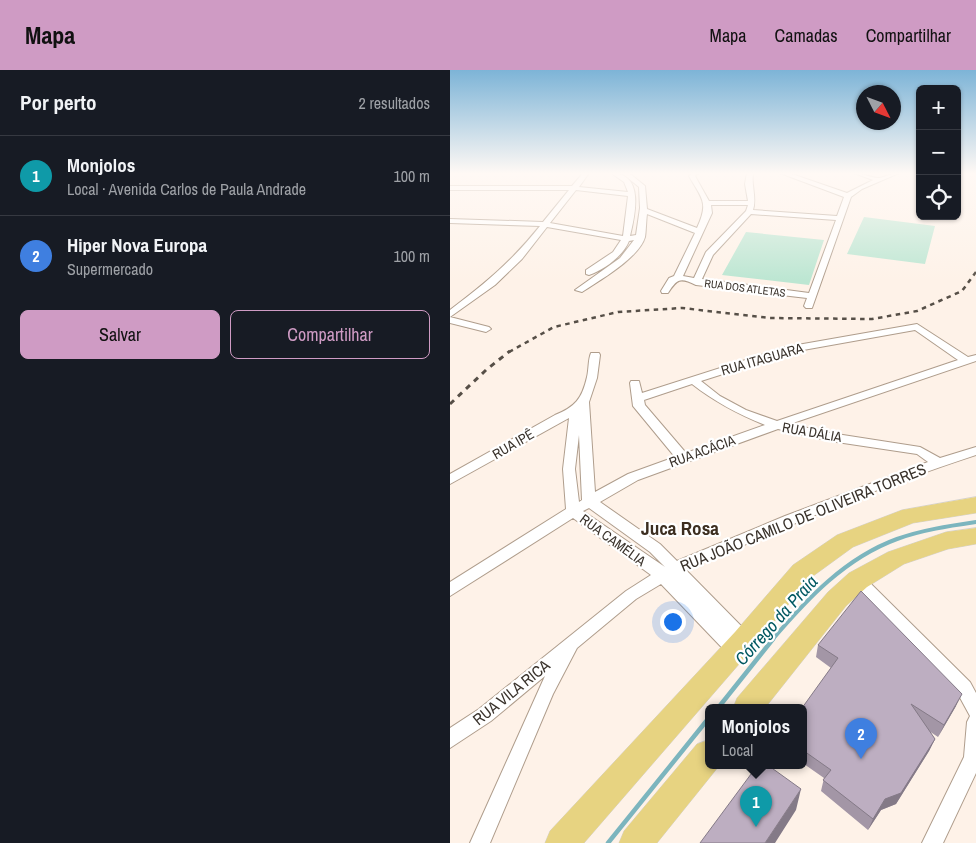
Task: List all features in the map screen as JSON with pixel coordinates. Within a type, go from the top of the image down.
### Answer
[{"type":"main road","points":[[562,843],[740,645],[802,572],[845,541],[910,516],[976,505]]},
{"type":"main road","points":[[749,704],[837,598],[858,580],[896,558],[946,541],[976,536]]},
{"type":"main road","points":[[636,843],[705,759]]},
{"type":"street","points":[[450,314],[492,283],[519,257],[557,209]]},
{"type":"street","points":[[630,209],[626,239],[622,246],[608,259],[580,278],[581,288],[634,251],[641,237],[645,211],[700,232]]},
{"type":"street","points":[[665,291],[672,280],[678,278],[700,232],[708,213],[708,209]]},
{"type":"street","points":[[696,282],[709,254],[750,209]]},
{"type":"street","points":[[810,306],[844,209]]},
{"type":"street","points":[[749,212],[841,218]]},
{"type":"street","points":[[450,221],[545,224],[626,239],[641,237]]},
{"type":"street","name":"RUA DOS ATLETAS","points":[[678,278],[696,282],[812,296]]},
{"type":"street","points":[[450,320],[486,329]]},
{"type":"street","name":"RUA ITAGUARA","points":[[638,398],[790,349],[917,327],[971,359]]},
{"type":"street","points":[[581,406],[592,378],[595,355]]},
{"type":"street","name":"RUA ACÁCIA","points":[[450,590],[589,501],[633,477],[776,425],[971,359]]},
{"type":"street","name":"RUA DÁLIA","points":[[693,380],[707,393],[730,408],[776,425],[920,450],[938,463]]},
{"type":"street","points":[[635,382],[640,406],[683,458]]},
{"type":"street","name":"RUA IPÊ","points":[[450,480],[581,406]]},
{"type":"street","name":"RUA CAMÉLIA","points":[[581,406],[589,501],[654,548],[669,573]]},
{"type":"street","name":"RUA CAMÉLIA","points":[[581,406],[570,469],[573,511],[669,573]]},
{"type":"street","name":"RUA JOÃO CAMILO DE OLIVEIRA TORRES","points":[[480,843],[546,690],[571,643],[631,595],[669,573],[790,520],[938,463],[976,451]]},
{"type":"street","points":[[669,573],[740,645]]},
{"type":"street","points":[[858,580],[964,688],[976,710]]},
{"type":"street","name":"RUA VILA RICA","points":[[450,740],[485,715],[571,643]]},
{"type":"street","points":[[932,843],[973,758],[976,722]]},
{"type":"green space","points":[[864,217],[935,226],[925,264],[847,254]]},
{"type":"green space","points":[[746,232],[824,240],[809,285],[722,275]]},
{"type":"building","points":[[861,591],[962,694],[944,725],[911,704],[935,739],[901,793],[885,799],[873,819],[823,780],[831,770],[807,753],[807,704],[805,704],[838,658],[818,645]]},
{"type":"building","points":[[755,769],[773,769],[801,789],[765,843],[700,843]]},
{"type":"waterway","name":"Córrego da Praia","points":[[772,640],[813,595],[844,568],[860,557],[878,547],[906,536],[976,522]]},
{"type":"waterway","name":"Córrego da Praia","points":[[721,704],[773,639]]},
{"type":"waterway","name":"Córrego da Praia","points":[[608,843],[705,723]]},
{"type":"railway","points":[[509,352],[554,327],[618,312],[682,308],[770,318],[872,319],[917,311],[962,291],[976,272]]},
{"type":"railway","points":[[450,404],[486,370],[510,351]]},
{"type":"place","name":"Hiper Nova Europa","points":[[861,759]]},
{"type":"place","name":"Monjolos","points":[[756,827]]},
{"type":"district","name":"Juca Rosa","points":[[680,528]]}]
